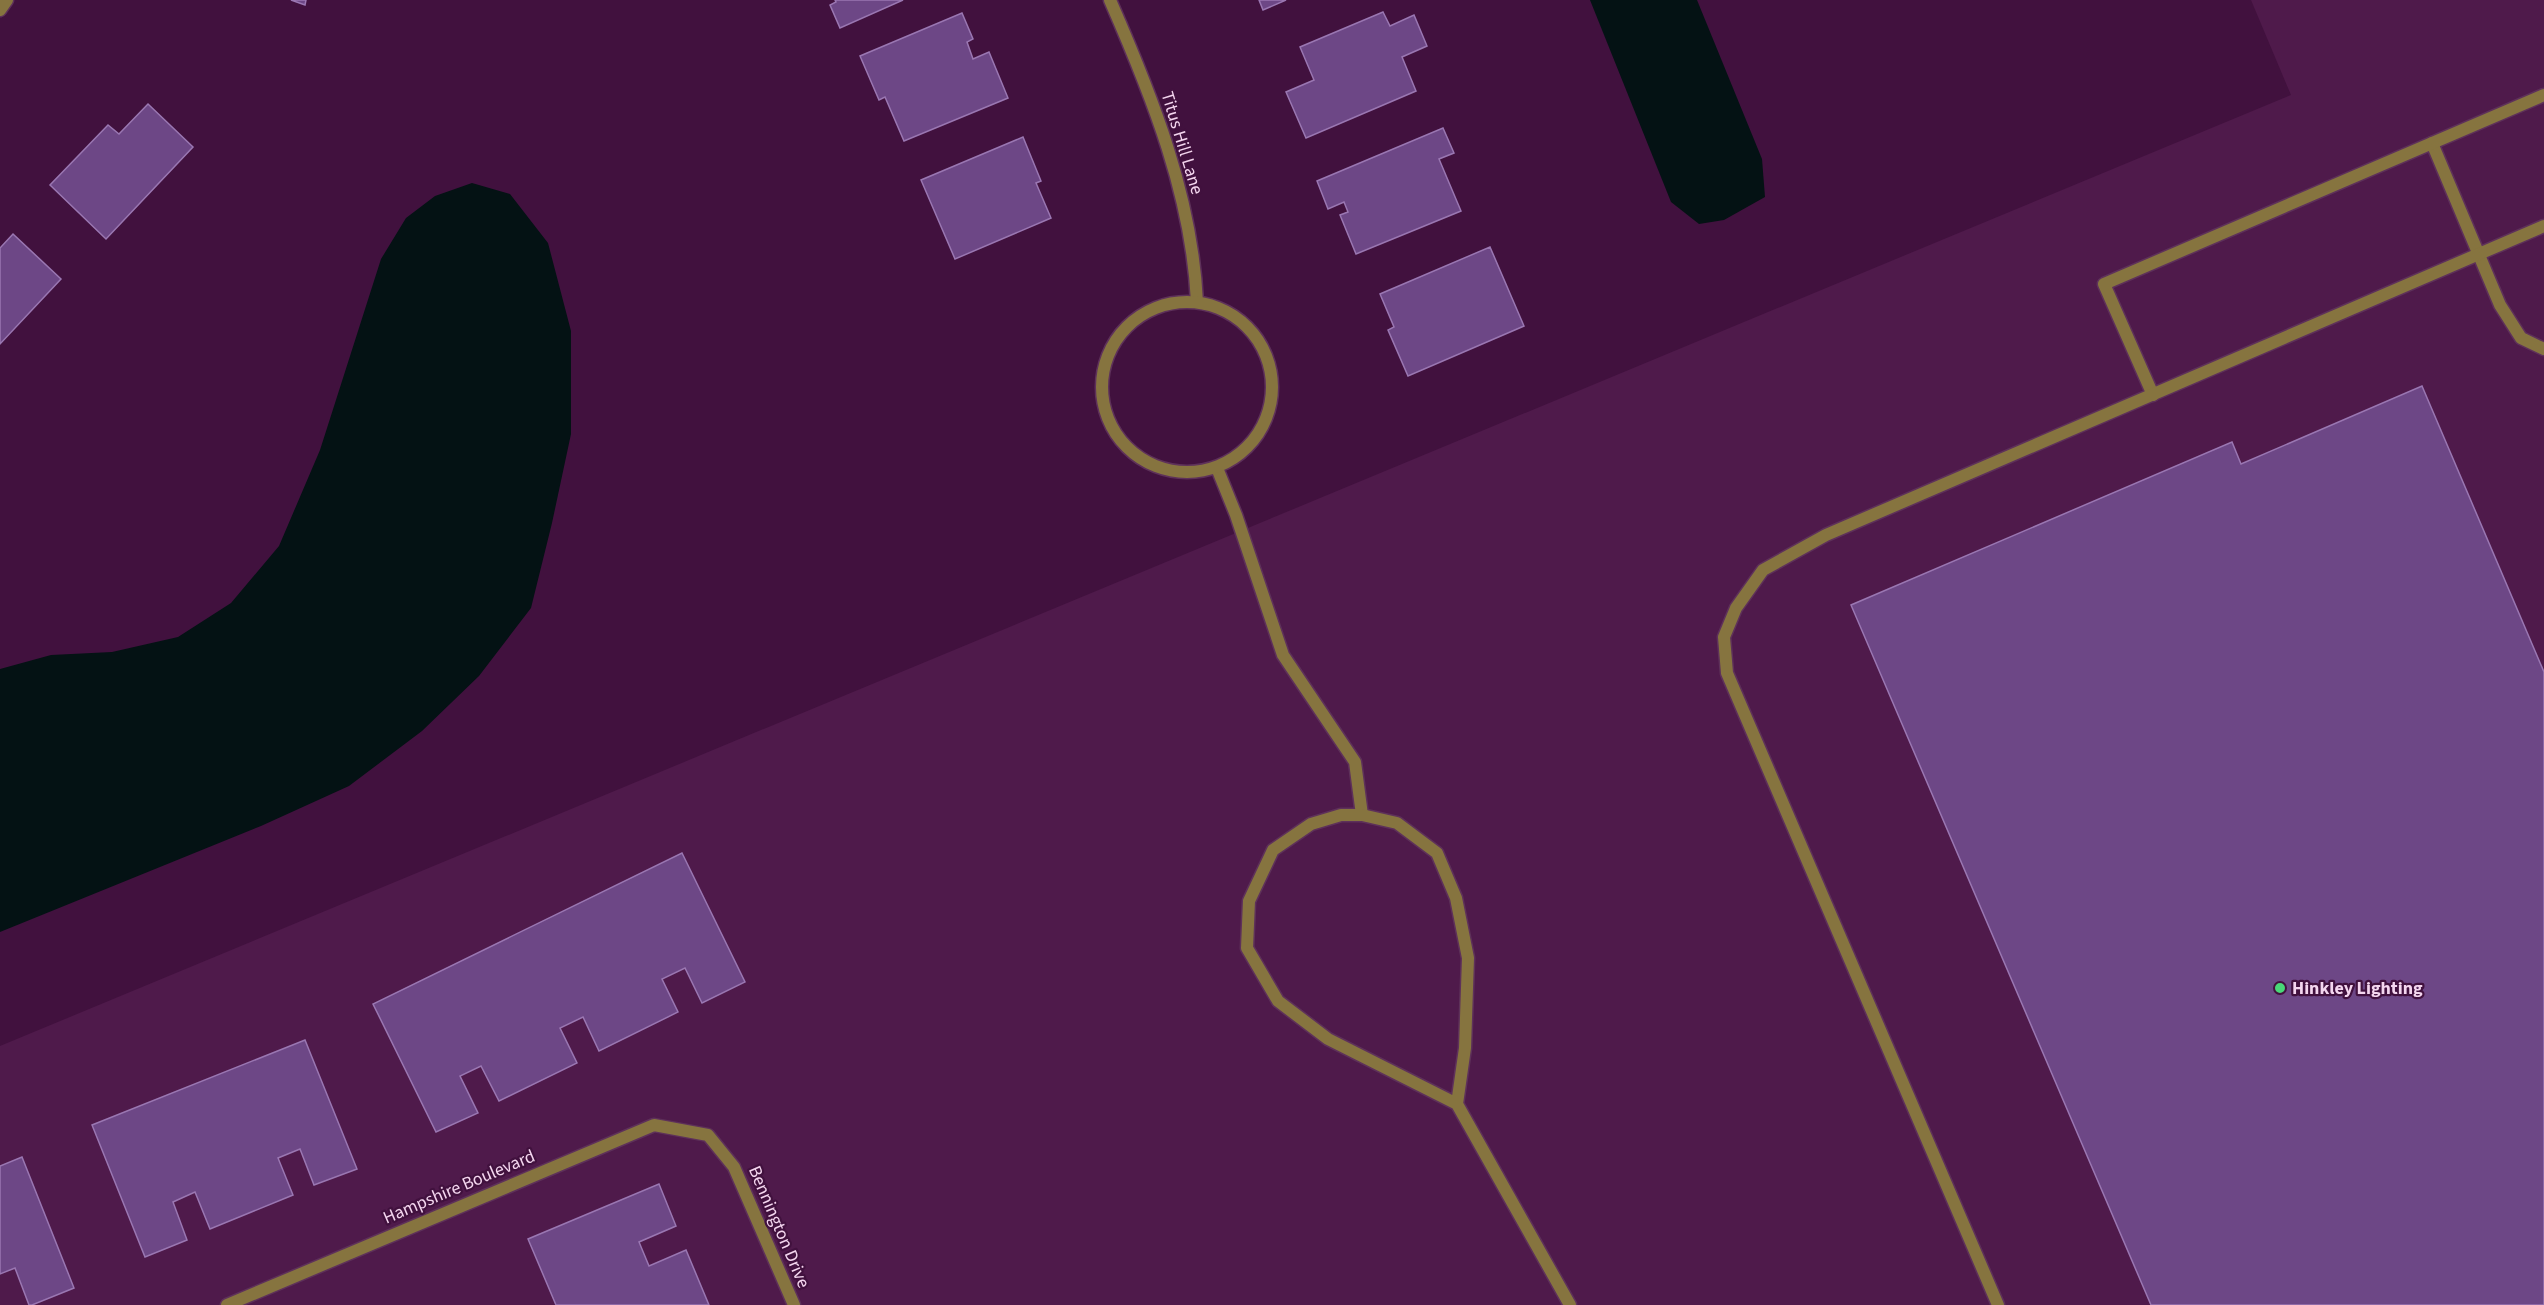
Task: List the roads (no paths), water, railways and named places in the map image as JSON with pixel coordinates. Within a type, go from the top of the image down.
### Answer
[{"type":"street","points":[[0,9],[7,0]]},
{"type":"street","name":"Titus Hill Lane","points":[[1110,0],[1134,56],[1166,143],[1189,228],[1196,266],[1197,302]]},
{"type":"street","points":[[2153,394],[2104,284],[2544,95]]},
{"type":"street","points":[[2432,143],[2500,305],[2522,338],[2544,349]]},
{"type":"street","points":[[1998,1305],[1727,673],[1724,637],[1736,608],[1763,570],[1826,535],[2544,226]]},
{"type":"street","points":[[1176,302],[1197,302],[1226,312],[1251,331],[1266,357],[1272,388],[1263,427],[1251,444],[1235,458],[1217,468],[1197,472],[1177,472],[1156,468],[1138,458],[1123,444],[1111,427],[1104,408],[1101,387],[1104,366],[1111,347],[1130,324],[1156,308],[1176,302]]},
{"type":"street","points":[[1217,468],[1236,514],[1283,656],[1355,762],[1362,815]]},
{"type":"street","points":[[1457,1104],[1465,1048],[1468,958],[1456,898],[1437,853],[1397,823],[1362,815],[1341,815],[1311,824],[1273,850],[1250,901],[1247,948],[1278,1001],[1328,1039],[1457,1104],[1570,1305]]},
{"type":"street","name":"Hampshire Boulevard","points":[[227,1305],[654,1125],[708,1135]]},
{"type":"street","name":"Bennington Drive","points":[[708,1135],[734,1167],[794,1305]]},
{"type":"place","name":"Hinkley Lighting","points":[[2280,988]]}]
